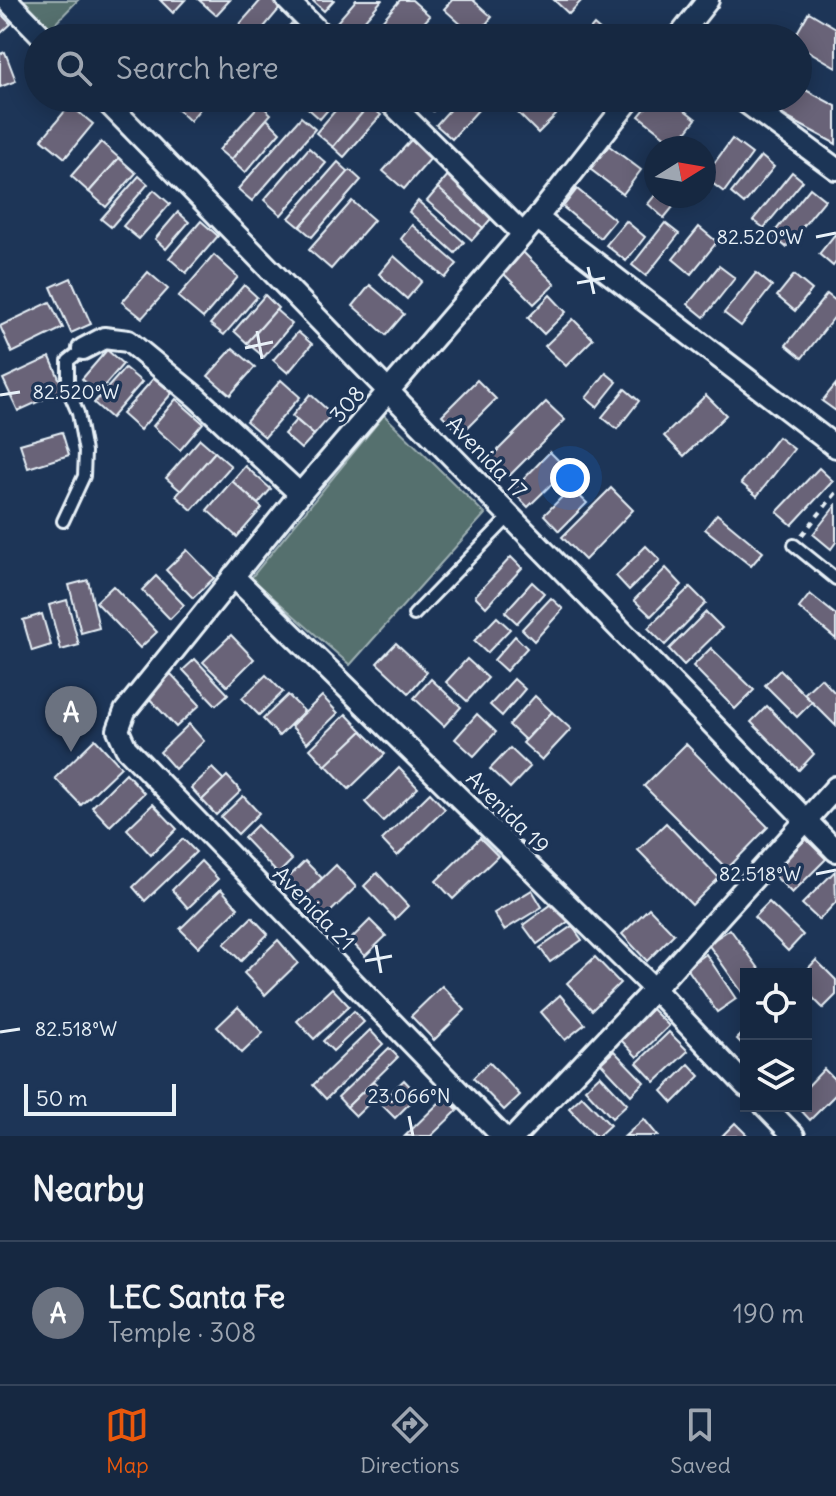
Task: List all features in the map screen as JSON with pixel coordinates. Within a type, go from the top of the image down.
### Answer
[{"type":"street","points":[[7,0],[30,24]]},
{"type":"street","points":[[287,0],[311,24]]},
{"type":"street","points":[[689,24],[708,0]]},
{"type":"street","name":"Avenida 17","points":[[117,112],[836,851]]},
{"type":"street","points":[[400,112],[522,233]]},
{"type":"street","name":"308","points":[[126,748],[118,730],[125,711],[300,494],[537,218],[620,112]]},
{"type":"street","points":[[759,112],[836,169]]},
{"type":"street","points":[[537,218],[836,447]]},
{"type":"street","points":[[83,349],[104,338],[128,341],[196,397],[300,494]]},
{"type":"street","name":"Avenida 19","points":[[233,576],[654,989],[740,1080]]},
{"type":"street","name":"Avenida 21","points":[[126,748],[502,1136]]},
{"type":"street","points":[[515,1136],[654,989],[836,787]]},
{"type":"street","points":[[771,1112],[794,1136]]},
{"type":"lane","points":[[63,521],[84,476],[85,452],[78,413],[68,390],[68,361],[83,349]]},
{"type":"lane","points":[[414,615],[511,515]]},
{"type":"lane","points":[[794,545],[836,579]]},
{"type":"path","points":[[794,545],[836,493]]},
{"type":"green space","points":[[21,0],[78,0],[55,24],[43,24]]},
{"type":"green space","points":[[384,415],[485,514],[350,665],[251,578]]},
{"type":"building","points":[[160,0],[185,0],[173,13]]},
{"type":"building","points":[[199,0],[230,0],[216,15]]},
{"type":"building","points":[[261,0],[271,0],[280,8],[267,24],[240,24]]},
{"type":"building","points":[[312,0],[334,0],[324,11]]},
{"type":"building","points":[[356,0],[382,0],[361,24],[337,22]]},
{"type":"building","points":[[400,0],[412,0],[430,16],[423,24],[379,24]]},
{"type":"building","points":[[452,0],[473,0],[492,17],[486,24],[461,24],[444,9]]},
{"type":"building","points":[[554,0],[582,0],[569,14]]},
{"type":"building","points":[[809,12],[836,28],[836,67],[812,53],[812,24],[802,24]]},
{"type":"building","points":[[0,13],[11,24],[0,34]]},
{"type":"building","points":[[5,52],[16,81],[0,87],[0,54]]},
{"type":"building","points":[[812,93],[836,106],[836,144],[777,112],[812,112]]},
{"type":"building","points":[[64,112],[78,112],[93,124],[65,158],[42,139]]},
{"type":"building","points":[[180,112],[197,112],[190,121]]},
{"type":"building","points":[[253,112],[271,114],[231,160],[219,150]]},
{"type":"building","points":[[312,112],[326,112],[320,119]]},
{"type":"building","points":[[334,112],[363,112],[333,147],[316,133]]},
{"type":"building","points":[[363,112],[381,115],[344,157],[333,147]]},
{"type":"building","points":[[448,112],[476,112],[452,139],[436,125]]},
{"type":"building","points":[[517,112],[553,112],[556,115],[538,133]]},
{"type":"building","points":[[642,112],[687,112],[696,119],[683,136],[665,136],[639,116]]},
{"type":"building","points":[[301,117],[315,129],[252,201],[238,189]]},
{"type":"building","points":[[267,119],[280,132],[245,173],[231,160]]},
{"type":"building","points":[[732,139],[752,154],[724,192],[716,186],[716,161]]},
{"type":"building","points":[[411,140],[431,158],[404,189],[383,171]]},
{"type":"building","points":[[101,142],[119,158],[89,192],[71,176]]},
{"type":"building","points":[[604,142],[641,170],[623,194],[586,166]]},
{"type":"building","points":[[309,148],[326,163],[281,215],[264,200]]},
{"type":"building","points":[[761,156],[774,167],[744,204],[731,193]]},
{"type":"building","points":[[119,158],[136,173],[106,207],[89,192]]},
{"type":"building","points":[[338,162],[349,172],[300,227],[289,218]]},
{"type":"building","points":[[350,170],[361,180],[312,237],[300,227]]},
{"type":"building","points":[[792,172],[803,181],[764,228],[753,220]]},
{"type":"building","points":[[449,174],[495,214],[483,228],[437,188]]},
{"type":"building","points":[[139,176],[148,184],[111,227],[101,219]]},
{"type":"building","points":[[438,188],[483,228],[472,240],[427,201]]},
{"type":"building","points":[[810,188],[825,200],[786,247],[772,235]]},
{"type":"building","points":[[577,189],[615,220],[600,238],[563,207]]},
{"type":"building","points":[[154,190],[170,204],[139,239],[123,226]]},
{"type":"building","points":[[352,201],[374,220],[331,269],[309,250]]},
{"type":"building","points":[[418,201],[464,242],[455,253],[409,212]]},
{"type":"building","points":[[653,208],[672,208],[664,218]]},
{"type":"building","points":[[178,212],[189,222],[166,249],[155,239]]},
{"type":"building","points":[[201,221],[218,236],[186,273],[169,258]]},
{"type":"building","points":[[626,221],[645,237],[626,261],[606,245]]},
{"type":"building","points":[[665,223],[679,234],[646,276],[632,265]]},
{"type":"building","points":[[412,225],[457,264],[445,278],[401,239]]},
{"type":"building","points":[[699,227],[717,242],[691,274],[673,259]]},
{"type":"building","points":[[836,233],[836,262],[833,266],[819,254]]},
{"type":"building","points":[[523,252],[555,284],[534,304],[502,272]]},
{"type":"building","points":[[214,255],[238,277],[203,318],[178,297]]},
{"type":"building","points":[[394,256],[422,281],[407,299],[379,274]]},
{"type":"building","points":[[719,266],[735,278],[704,317],[688,304]]},
{"type":"building","points":[[148,272],[168,289],[142,318],[122,302]]},
{"type":"building","points":[[756,273],[772,286],[741,326],[724,313]]},
{"type":"building","points":[[794,275],[812,290],[795,311],[777,296]]},
{"type":"building","points":[[71,278],[91,324],[71,333],[51,287]]},
{"type":"building","points":[[244,285],[257,297],[224,335],[210,324]]},
{"type":"building","points":[[370,285],[404,314],[386,335],[353,306]]},
{"type":"building","points":[[827,294],[836,301],[836,315],[802,358],[786,345]]},
{"type":"building","points":[[265,295],[278,308],[247,343],[234,331]]},
{"type":"building","points":[[550,295],[566,312],[544,334],[528,318]]},
{"type":"building","points":[[50,302],[63,328],[12,353],[0,326]]},
{"type":"building","points":[[276,310],[292,324],[264,357],[247,343]]},
{"type":"building","points":[[573,319],[593,339],[566,366],[545,346]]},
{"type":"building","points":[[298,332],[312,344],[288,373],[273,360]]},
{"type":"building","points":[[233,348],[255,367],[230,395],[208,376]]},
{"type":"building","points":[[107,350],[123,364],[98,393],[82,379]]},
{"type":"building","points":[[50,357],[64,390],[18,411],[3,379]]},
{"type":"building","points":[[125,368],[142,382],[111,418],[94,403]]},
{"type":"building","points":[[606,373],[617,382],[597,407],[586,398]]},
{"type":"building","points":[[154,378],[172,393],[140,430],[122,414]]},
{"type":"building","points":[[281,380],[300,397],[265,437],[246,421]]},
{"type":"building","points":[[477,380],[496,399],[461,434],[442,415]]},
{"type":"building","points":[[836,384],[836,411],[822,401]]},
{"type":"building","points":[[625,389],[639,401],[617,429],[602,417]]},
{"type":"building","points":[[310,394],[332,414],[314,435],[292,416]]},
{"type":"building","points":[[706,395],[726,415],[684,456],[664,436]]},
{"type":"building","points":[[176,399],[203,423],[180,450],[153,426]]},
{"type":"building","points":[[546,402],[565,420],[509,476],[491,457]]},
{"type":"building","points":[[296,420],[314,435],[301,449],[284,434]]},
{"type":"building","points":[[62,432],[69,455],[28,468],[20,444]]},
{"type":"building","points":[[778,437],[794,449],[757,496],[741,483]]},
{"type":"building","points":[[200,439],[215,452],[181,491],[166,478]]},
{"type":"building","points":[[215,452],[231,466],[192,510],[176,496]]},
{"type":"building","points":[[550,452],[567,469],[528,507],[512,491]]},
{"type":"building","points":[[245,466],[271,489],[258,504],[232,481]]},
{"type":"building","points":[[819,468],[833,481],[792,525],[777,512]]},
{"type":"building","points":[[232,481],[262,508],[237,537],[207,510]]},
{"type":"building","points":[[571,488],[587,503],[559,531],[544,515]]},
{"type":"building","points":[[611,488],[633,510],[585,560],[562,537]]},
{"type":"building","points":[[836,505],[836,542],[831,549],[813,534]]},
{"type":"building","points":[[717,514],[763,552],[751,566],[705,529]]},
{"type":"building","points":[[646,546],[660,560],[629,590],[616,576]]},
{"type":"building","points":[[187,550],[214,578],[193,598],[166,570]]},
{"type":"building","points":[[511,557],[522,568],[486,607],[475,596]]},
{"type":"building","points":[[666,568],[682,585],[651,616],[634,600]]},
{"type":"building","points":[[156,576],[184,605],[170,619],[142,590]]},
{"type":"building","points":[[88,580],[99,628],[81,633],[69,585]]},
{"type":"building","points":[[532,582],[544,593],[517,623],[505,612]]},
{"type":"building","points":[[113,586],[157,632],[140,648],[96,602]]},
{"type":"building","points":[[690,587],[706,603],[665,645],[648,628]]},
{"type":"building","points":[[810,594],[836,615],[836,639],[799,608]]},
{"type":"building","points":[[551,598],[563,609],[534,641],[522,629]]},
{"type":"building","points":[[67,600],[79,645],[61,650],[49,605]]},
{"type":"building","points":[[706,612],[722,628],[684,665],[669,649]]},
{"type":"building","points":[[42,614],[51,645],[32,651],[23,620]]},
{"type":"building","points":[[497,617],[510,629],[487,653],[474,641]]},
{"type":"building","points":[[231,635],[254,659],[227,686],[203,662]]},
{"type":"building","points":[[515,636],[527,648],[506,671],[494,660]]},
{"type":"building","points":[[396,643],[427,672],[409,693],[377,663]]},
{"type":"building","points":[[711,648],[754,690],[735,709],[693,666]]},
{"type":"building","points":[[195,659],[228,694],[216,705],[183,670]]},
{"type":"building","points":[[467,659],[488,678],[467,701],[446,682]]},
{"type":"building","points":[[780,670],[812,702],[797,717],[765,685]]},
{"type":"building","points":[[171,674],[200,705],[176,727],[147,696]]},
{"type":"building","points":[[266,675],[283,692],[259,715],[242,698]]},
{"type":"building","points":[[821,678],[836,694],[836,726],[804,694]]},
{"type":"building","points":[[431,679],[461,707],[444,726],[414,698]]},
{"type":"building","points":[[514,679],[525,689],[502,716],[490,705]]},
{"type":"building","points":[[288,695],[304,711],[279,736],[263,719]]},
{"type":"building","points":[[322,696],[338,713],[307,743],[291,726]]},
{"type":"building","points":[[535,696],[552,712],[525,740],[509,725]]},
{"type":"building","points":[[767,706],[814,754],[799,770],[751,722]]},
{"type":"building","points":[[552,712],[571,729],[542,760],[523,743]]},
{"type":"building","points":[[346,714],[362,731],[326,766],[310,749]]},
{"type":"building","points":[[477,714],[496,732],[474,756],[455,739]]},
{"type":"building","points":[[189,724],[204,741],[175,769],[160,752]]},
{"type":"building","points":[[362,731],[385,754],[349,789],[326,765]]},
{"type":"building","points":[[95,739],[121,767],[81,805],[55,778]]},
{"type":"building","points":[[686,744],[768,827],[727,869],[644,786]]},
{"type":"building","points":[[510,748],[530,767],[510,788],[490,769]]},
{"type":"building","points":[[212,768],[224,780],[202,800],[191,788]]},
{"type":"building","points":[[399,768],[418,788],[383,821],[365,802]]},
{"type":"building","points":[[126,773],[144,793],[110,826],[92,807]]},
{"type":"building","points":[[227,776],[241,791],[216,815],[202,800]]},
{"type":"building","points":[[430,793],[445,809],[397,856],[382,840]]},
{"type":"building","points":[[243,796],[259,813],[238,834],[221,817]]},
{"type":"building","points":[[153,804],[177,829],[151,855],[127,829]]},
{"type":"building","points":[[666,823],[719,878],[692,905],[638,850]]},
{"type":"building","points":[[257,825],[292,860],[278,874],[244,838]]},
{"type":"building","points":[[480,838],[498,856],[453,899],[436,881]]},
{"type":"building","points":[[183,839],[196,852],[145,901],[133,887]]},
{"type":"building","points":[[806,839],[826,859],[792,893],[772,873]]},
{"type":"building","points":[[201,861],[218,879],[188,908],[172,890]]},
{"type":"building","points":[[305,861],[322,878],[304,896],[287,879]]},
{"type":"building","points":[[336,865],[356,887],[324,918],[304,896]]},
{"type":"building","points":[[835,871],[836,902],[819,920],[802,904]]},
{"type":"building","points":[[377,873],[408,906],[395,919],[364,886]]},
{"type":"building","points":[[221,889],[238,908],[198,947],[180,929]]},
{"type":"building","points":[[532,890],[542,907],[504,930],[494,913]]},
{"type":"building","points":[[555,902],[569,921],[537,944],[523,925]]},
{"type":"building","points":[[769,902],[803,935],[788,951],[754,917]]},
{"type":"building","points":[[649,908],[674,934],[647,961],[622,934]]},
{"type":"building","points":[[252,917],[268,934],[241,961],[224,944]]},
{"type":"building","points":[[370,920],[386,936],[365,956],[350,940]]},
{"type":"building","points":[[572,926],[582,940],[550,962],[540,948]]},
{"type":"building","points":[[730,929],[759,968],[740,968],[740,989],[708,944]]},
{"type":"building","points":[[278,940],[298,963],[265,995],[244,973]]},
{"type":"building","points":[[706,954],[736,999],[717,1012],[687,968]]},
{"type":"building","points":[[595,957],[620,983],[592,1010],[567,983]]},
{"type":"building","points":[[816,960],[836,980],[836,995],[823,1008],[812,997],[812,968],[809,968]]},
{"type":"building","points":[[442,986],[465,1010],[434,1040],[411,1016]]},
{"type":"building","points":[[332,988],[349,1006],[314,1039],[297,1021]]},
{"type":"building","points":[[560,995],[585,1024],[565,1040],[541,1012]]},
{"type":"building","points":[[238,1007],[263,1033],[242,1053],[217,1027]]},
{"type":"building","points":[[652,1009],[669,1026],[637,1057],[621,1040]]},
{"type":"building","points":[[354,1011],[364,1022],[333,1051],[323,1041]]},
{"type":"building","points":[[370,1030],[383,1044],[326,1099],[313,1085]]},
{"type":"building","points":[[669,1032],[688,1051],[655,1082],[637,1063]]},
{"type":"building","points":[[389,1048],[398,1057],[347,1107],[338,1097]]},
{"type":"building","points":[[614,1051],[644,1082],[631,1095],[601,1063]]},
{"type":"building","points":[[489,1062],[520,1095],[504,1110],[473,1078]]},
{"type":"building","points":[[689,1064],[700,1076],[673,1103],[662,1091]]},
{"type":"building","points":[[824,1069],[836,1081],[836,1094],[810,1120],[803,1112],[812,1112],[812,1082]]},
{"type":"building","points":[[600,1075],[627,1104],[612,1118],[585,1089]]},
{"type":"building","points":[[404,1080],[418,1095],[395,1118],[380,1103]]},
{"type":"building","points":[[374,1081],[383,1090],[356,1116],[347,1107]]},
{"type":"building","points":[[582,1096],[610,1125],[598,1136],[569,1108]]},
{"type":"building","points":[[445,1097],[458,1110],[431,1136],[405,1136]]},
{"type":"building","points":[[644,1119],[658,1136],[625,1136]]},
{"type":"building","points":[[735,1123],[748,1136],[722,1136]]},
{"type":"place","name":"LEC Santa Fe","points":[[71,752]]}]
